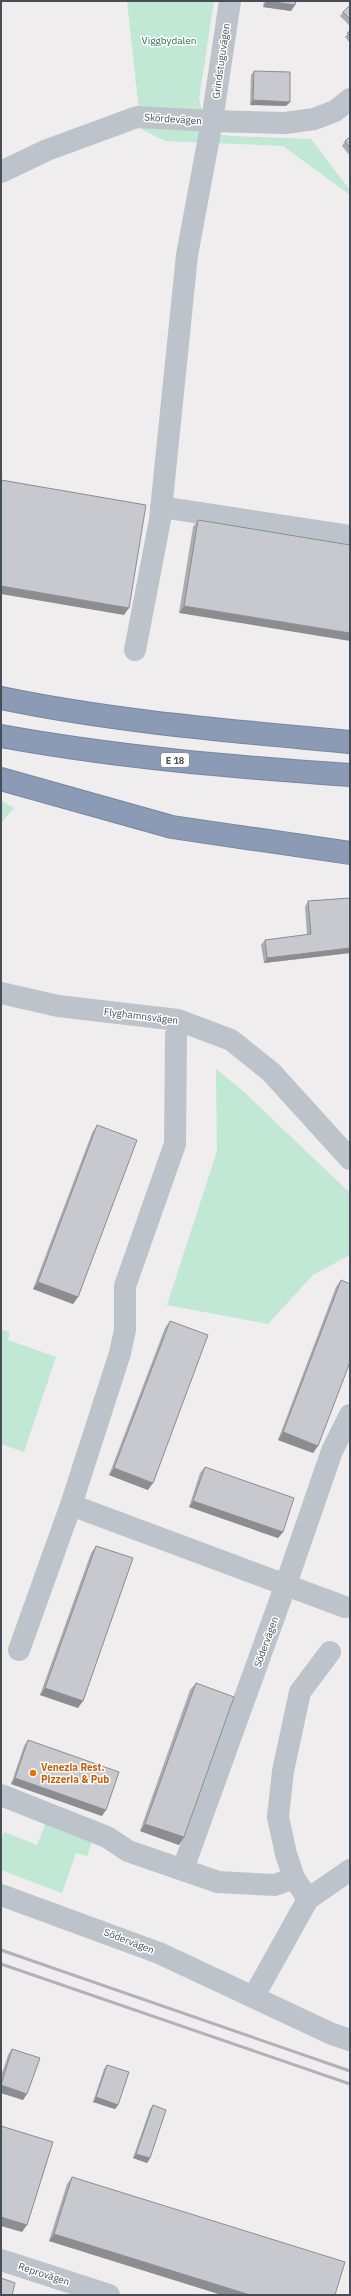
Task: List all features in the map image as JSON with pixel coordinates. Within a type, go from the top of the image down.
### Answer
[{"type":"highway","points":[[1,698],[56,709],[229,730],[350,742]]},
{"type":"highway","points":[[229,730],[350,730]]},
{"type":"highway","name":"E 18","points":[[1,736],[58,746],[252,769],[350,775]]},
{"type":"highway","points":[[1,779],[172,827],[350,853]]},
{"type":"highway","points":[[326,849],[350,863]]},
{"type":"street","name":"Grindstuguvägen","points":[[135,650],[161,507],[186,255],[212,121],[230,1]]},
{"type":"street","name":"Skördevägen","points":[[1,172],[47,150],[137,117],[285,123],[314,119],[335,111],[350,99]]},
{"type":"street","points":[[161,507],[350,536]]},
{"type":"street","name":"Flyghamnsvägen","points":[[1,993],[58,1006],[178,1020],[231,1040],[272,1072],[350,1159]]},
{"type":"street","points":[[19,1650],[71,1505],[120,1353],[125,1330],[125,1286],[175,1144],[176,1035]]},
{"type":"street","name":"Södervägen","points":[[183,1869],[286,1584],[332,1451],[350,1415]]},
{"type":"street","points":[[71,1505],[344,1606]]},
{"type":"street","points":[[308,1900],[294,1878],[286,1854],[278,1817],[283,1771],[300,1692],[330,1652]]},
{"type":"street","points":[[1,1795],[107,1837],[128,1851],[218,1882],[275,1885],[294,1878]]},
{"type":"street","points":[[254,1996],[308,1900],[350,1870]]},
{"type":"street","name":"Södervägen","points":[[1,1895],[159,1953],[254,1996],[332,2034],[350,2040]]},
{"type":"street","name":"Reprovägen","points":[[1,2260],[109,2295]]},
{"type":"green space","name":"Viggbydalen","points":[[127,1],[214,1],[199,99],[209,133],[232,136],[311,139],[350,190],[350,195],[283,146],[165,141],[141,129]]},
{"type":"green space","points":[[1,800],[14,808],[1,823]]},
{"type":"green space","points":[[216,1069],[243,1091],[350,1193],[350,1255],[313,1275],[268,1324],[167,1305],[217,1151]]},
{"type":"green space","points":[[1,1329],[10,1332],[8,1340],[56,1357],[24,1452],[1,1444]]},
{"type":"green space","points":[[47,1819],[94,1836],[87,1856],[76,1853],[62,1893],[1,1870],[1,1841],[4,1832],[37,1845]]},
{"type":"building","points":[[267,1],[296,1],[295,5]]},
{"type":"building","points":[[350,5],[350,19],[343,12]]},
{"type":"building","points":[[254,71],[290,72],[290,102],[253,100]]},
{"type":"building","points":[[350,137],[350,148],[345,141]]},
{"type":"building","points":[[1,480],[146,505],[129,608],[1,586]]},
{"type":"building","points":[[198,520],[350,545],[350,633],[184,606]]},
{"type":"building","points":[[350,898],[350,948],[267,958],[265,940],[311,934],[308,901]]},
{"type":"building","points":[[97,1125],[137,1140],[78,1297],[38,1282]]},
{"type":"building","points":[[341,1280],[350,1284],[350,1362],[318,1446],[283,1432]]},
{"type":"building","points":[[170,1321],[208,1335],[153,1483],[114,1468]]},
{"type":"building","points":[[205,1467],[294,1498],[283,1532],[193,1501]]},
{"type":"building","points":[[96,1546],[133,1558],[83,1701],[45,1688]]},
{"type":"building","points":[[196,1683],[234,1697],[184,1837],[145,1824]]},
{"type":"building","points":[[28,1740],[119,1772],[106,1810],[15,1778]]},
{"type":"building","points":[[12,2049],[40,2058],[27,2094],[1,2085]]},
{"type":"building","points":[[107,2065],[129,2072],[118,2105],[96,2097]]},
{"type":"building","points":[[153,2105],[166,2110],[150,2158],[136,2154]]},
{"type":"building","points":[[1,2126],[53,2142],[27,2225],[1,2217]]},
{"type":"building","points":[[72,2177],[345,2262],[335,2295],[250,2295],[54,2234]]},
{"type":"building","points":[[1,2278],[15,2283],[12,2295],[1,2295]]},
{"type":"railway","points":[[1,1950],[350,2071]]},
{"type":"railway","points":[[1,1964],[350,2084]]},
{"type":"place","name":"Venezia Rest. Pizzeria & Pub","points":[[33,1773]]}]
